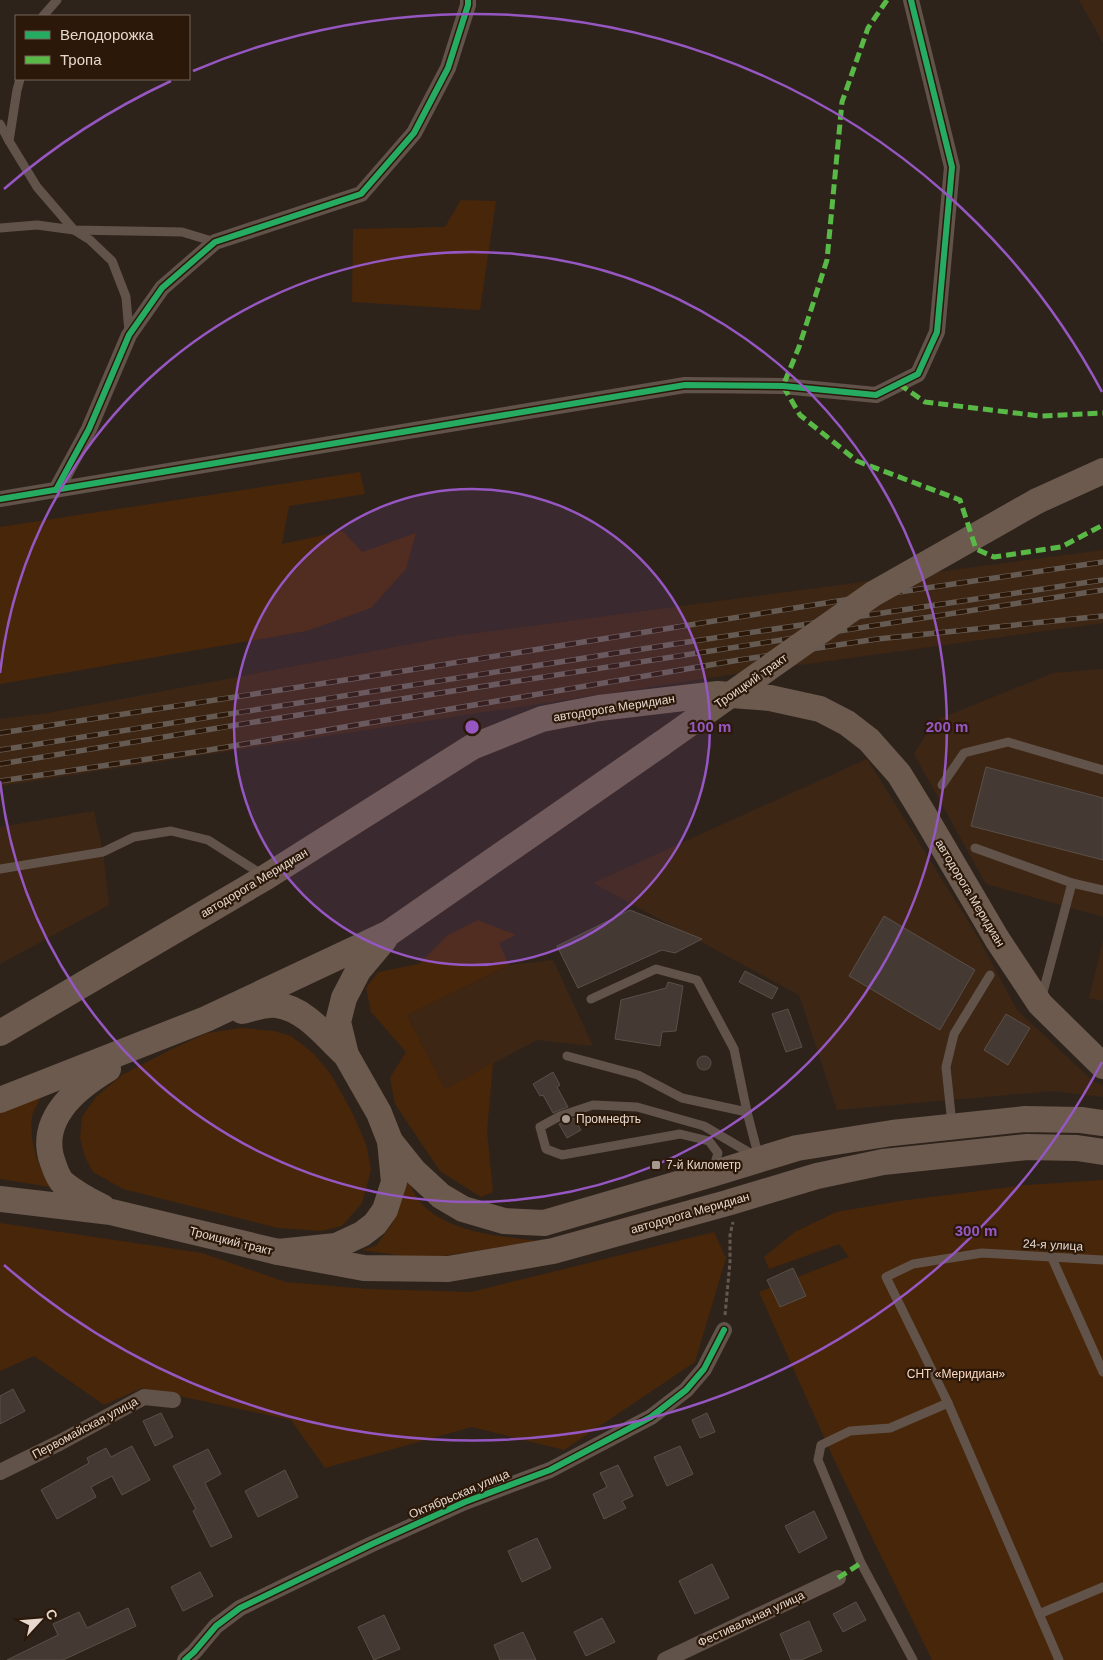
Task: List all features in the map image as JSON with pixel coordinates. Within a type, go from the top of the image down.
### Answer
[{"type":"main road","name":"Троицкий тракт","points":[[0,1100],[158,1040],[389,933],[873,594],[1038,501],[1103,471]]},
{"type":"main road","name":"автодорога Меридиан","points":[[0,1033],[266,877],[472,747],[542,719],[599,708],[718,694],[770,698],[820,709],[847,723],[869,740],[899,774],[997,939],[1040,1004],[1103,1066]]},
{"type":"main road","name":"Троицкий тракт","points":[[0,1199],[111,1212],[278,1252],[336,1246],[362,1234],[375,1224],[385,1210],[394,1182],[390,1140],[379,1113],[346,1055],[338,1022],[344,998],[358,971],[389,933]]},
{"type":"main road","points":[[206,1019],[257,1007],[277,1005],[296,1011],[314,1024],[346,1055]]},
{"type":"main road","points":[[111,1212],[82,1197],[61,1181],[49,1153],[48,1136],[54,1118],[86,1082],[158,1040]]},
{"type":"main road","points":[[390,1140],[414,1171],[441,1196],[463,1209],[504,1221],[544,1223],[797,1148],[892,1133],[1025,1118],[1081,1120],[1103,1123]]},
{"type":"main road","name":"автодорога Меридиан","points":[[278,1252],[364,1268],[448,1269],[552,1251],[739,1200],[817,1176],[883,1162],[1028,1147],[1078,1148],[1103,1152]]},
{"type":"street","points":[[56,490],[89,429],[129,335],[162,288],[215,242],[361,194],[414,133],[448,68],[468,0]]},
{"type":"street","points":[[0,499],[685,385],[783,386],[876,395],[918,374],[937,332],[952,167],[911,0]]},
{"type":"street","name":"Октябрьская улица","points":[[193,1657],[216,1626],[240,1608],[372,1544],[466,1502],[550,1470],[651,1417],[686,1390],[704,1369],[724,1330]]},
{"type":"street","name":"Первомайская улица","points":[[0,1472],[59,1443],[144,1397],[173,1400]]},
{"type":"street","name":"Фестивальная улица","points":[[665,1660],[838,1578]]},
{"type":"lane","points":[[44,15],[57,0]]},
{"type":"lane","points":[[8,141],[20,80]]},
{"type":"lane","points":[[0,124],[8,141],[37,187],[74,230],[90,240],[112,260],[126,297],[129,335]]},
{"type":"lane","points":[[0,228],[37,225],[74,230],[182,232],[215,242]]},
{"type":"lane","points":[[942,785],[964,753],[1008,742],[1103,770]]},
{"type":"lane","points":[[0,869],[103,852],[134,837],[171,831],[208,840],[266,877]]},
{"type":"lane","points":[[975,848],[1072,883],[1103,890]]},
{"type":"lane","points":[[1040,1004],[1072,883]]},
{"type":"lane","points":[[591,999],[656,969],[697,980],[734,1049],[759,1158]]},
{"type":"lane","points":[[953,1126],[946,1067],[954,1034],[990,976]]},
{"type":"lane","points":[[567,1056],[638,1075],[682,1098],[747,1112]]},
{"type":"lane","points":[[712,1174],[718,1153],[709,1141],[680,1134],[562,1155],[546,1149],[540,1127],[560,1116],[593,1105],[637,1107],[704,1126],[759,1158]]},
{"type":"lane","name":"24-я улица","points":[[948,1403],[886,1277],[913,1264],[982,1253],[1103,1260]]},
{"type":"lane","points":[[1052,1258],[1103,1372]]},
{"type":"lane","points":[[913,1660],[861,1563],[818,1460],[821,1445],[850,1432],[890,1428],[948,1403],[1059,1660]]},
{"type":"lane","points":[[1039,1614],[1103,1587]]},
{"type":"path","points":[[724,1330],[730,1262],[730,1235],[739,1200]]},
{"type":"shaded area","points":[[1079,0],[1103,0],[1103,43],[1102,41]]},
{"type":"shaded area","points":[[1103,550],[1103,623],[742,673],[0,786],[0,719],[48,713],[447,637]]},
{"type":"shaded area","points":[[1103,669],[1103,917],[986,884],[914,754],[934,721],[1053,673]]},
{"type":"shaded area","points":[[867,759],[976,934],[1017,1010],[1092,1080],[1103,1086],[1103,1097],[1053,1091],[837,1110],[799,995],[593,883]]},
{"type":"shaded area","points":[[94,811],[103,852],[109,905],[0,964],[0,827]]},
{"type":"shaded area","points":[[1103,940],[1103,1001],[1089,998]]},
{"type":"shaded area","points":[[553,960],[593,1046],[537,1040],[445,1089],[407,1015],[509,965]]},
{"type":"green space","points":[[461,200],[496,201],[480,310],[352,302],[353,229],[445,227]]},
{"type":"green space","points":[[360,472],[365,494],[289,506],[282,544],[343,531],[362,552],[416,533],[406,569],[371,608],[307,631],[0,684],[0,527]]},
{"type":"green space","points":[[478,920],[516,935],[499,943],[509,965],[407,1015],[445,1089],[493,1063],[487,1131],[493,1192],[481,1197],[440,1171],[395,1104],[390,1078],[406,1052],[371,1012],[366,988],[378,972],[419,964],[448,935]]},
{"type":"green space","points":[[241,1028],[274,1031],[291,1036],[313,1053],[330,1073],[352,1112],[366,1144],[371,1170],[362,1203],[342,1226],[321,1231],[278,1228],[123,1189],[93,1172],[85,1157],[80,1138],[82,1117],[96,1097],[122,1075],[207,1033]]},
{"type":"green space","points":[[44,1092],[35,1107],[31,1126],[33,1145],[38,1162],[51,1187],[0,1179],[0,1110]]},
{"type":"green space","points":[[407,1179],[420,1202],[444,1220],[459,1227],[491,1235],[538,1241],[423,1259],[362,1250],[376,1246],[393,1222]]},
{"type":"green space","name":"СНТ «Меридиан»","points":[[1103,1180],[1103,1660],[932,1660],[837,1466],[759,1292],[849,1257],[839,1244],[769,1269],[764,1257],[795,1232],[836,1212],[900,1201],[1025,1185]]},
{"type":"green space","points":[[0,1223],[202,1253],[286,1282],[367,1289],[471,1292],[714,1232],[726,1258],[695,1362],[564,1450],[472,1427],[325,1468],[291,1420],[142,1388],[104,1405],[34,1356],[0,1371]]},
{"type":"building","points":[[986,767],[1103,798],[1103,860],[971,826]]},
{"type":"building","points":[[630,910],[702,939],[675,953],[662,950],[578,988],[557,946]]},
{"type":"building","points":[[884,916],[975,970],[940,1030],[849,976]]},
{"type":"building","points":[[745,971],[778,988],[772,999],[739,982]]},
{"type":"building","points":[[668,982],[683,986],[676,1031],[662,1032],[660,1046],[615,1039],[621,1000],[666,988]]},
{"type":"building","points":[[788,1009],[802,1047],[786,1052],[772,1014]]},
{"type":"building","points":[[1006,1014],[1030,1028],[1008,1065],[984,1050]]},
{"type":"building","points":[[701,1056],[707,1056],[711,1063],[707,1070],[701,1070],[697,1066],[697,1060]]},
{"type":"building","points":[[553,1072],[560,1085],[557,1087],[568,1107],[553,1113],[543,1095],[540,1096],[533,1084]]},
{"type":"building","points":[[574,1118],[581,1130],[567,1138],[559,1124]]},
{"type":"building","points":[[793,1268],[806,1296],[780,1307],[767,1280]]},
{"type":"building","points":[[13,1389],[25,1411],[0,1424],[0,1396]]},
{"type":"building","points":[[161,1413],[173,1437],[155,1446],[143,1421]]},
{"type":"building","points":[[707,1413],[715,1432],[700,1438],[692,1420]]},
{"type":"building","points":[[132,1446],[150,1480],[122,1495],[112,1476],[91,1487],[96,1497],[57,1519],[41,1490],[89,1463],[87,1458],[106,1448],[111,1457]]},
{"type":"building","points":[[680,1446],[693,1474],[667,1486],[654,1457]]},
{"type":"building","points":[[208,1449],[221,1474],[205,1483],[232,1537],[211,1547],[193,1511],[196,1509],[173,1466]]},
{"type":"building","points":[[618,1465],[633,1496],[622,1501],[626,1508],[604,1519],[593,1494],[607,1487],[600,1473]]},
{"type":"building","points":[[285,1470],[298,1497],[258,1517],[245,1491]]},
{"type":"building","points":[[814,1511],[827,1538],[799,1553],[785,1526]]},
{"type":"building","points":[[537,1538],[551,1568],[522,1582],[508,1551]]},
{"type":"building","points":[[712,1564],[729,1598],[695,1614],[679,1581]]},
{"type":"building","points":[[200,1572],[213,1596],[183,1611],[171,1587]]},
{"type":"building","points":[[856,1602],[866,1620],[843,1632],[833,1614]]},
{"type":"building","points":[[128,1608],[136,1626],[63,1660],[7,1660],[58,1635],[53,1624],[79,1612],[87,1628]]},
{"type":"building","points":[[384,1615],[400,1649],[374,1660],[358,1627]]},
{"type":"building","points":[[602,1618],[615,1642],[586,1656],[574,1632]]},
{"type":"building","points":[[809,1621],[822,1651],[801,1660],[791,1660],[780,1634]]},
{"type":"building","points":[[523,1632],[536,1660],[500,1660],[494,1645]]},
{"type":"railway","points":[[0,733],[397,672],[838,601],[1103,562]]},
{"type":"railway","points":[[0,750],[674,644],[1103,580]]},
{"type":"railway","points":[[0,764],[279,718],[1103,590]]},
{"type":"railway","points":[[0,781],[209,750],[739,660],[877,639],[1103,616]]},
{"type":"marked path","points":[[887,0],[868,28],[842,102],[827,260],[799,347],[783,386],[800,415],[857,461],[960,500],[976,549],[994,557],[1061,547],[1103,525]]},
{"type":"marked path","points":[[899,384],[925,402],[1040,416],[1103,413]]},
{"type":"marked path","points":[[838,1578],[861,1563]]},
{"type":"cycle path","points":[[56,490],[89,429],[129,335],[162,288],[215,242],[361,194],[414,133],[448,68],[468,0]]},
{"type":"cycle path","points":[[0,499],[685,385],[783,386],[876,395],[918,374],[937,332],[952,167],[911,0]]},
{"type":"cycle path","points":[[185,1660],[216,1626],[240,1608],[372,1544],[465,1502],[550,1470],[651,1417],[686,1390],[704,1369],[724,1330]]},
{"type":"place","name":"Промнефть","points":[[566,1119]]},
{"type":"place","name":"7-й Километр","points":[[656,1165]]}]
